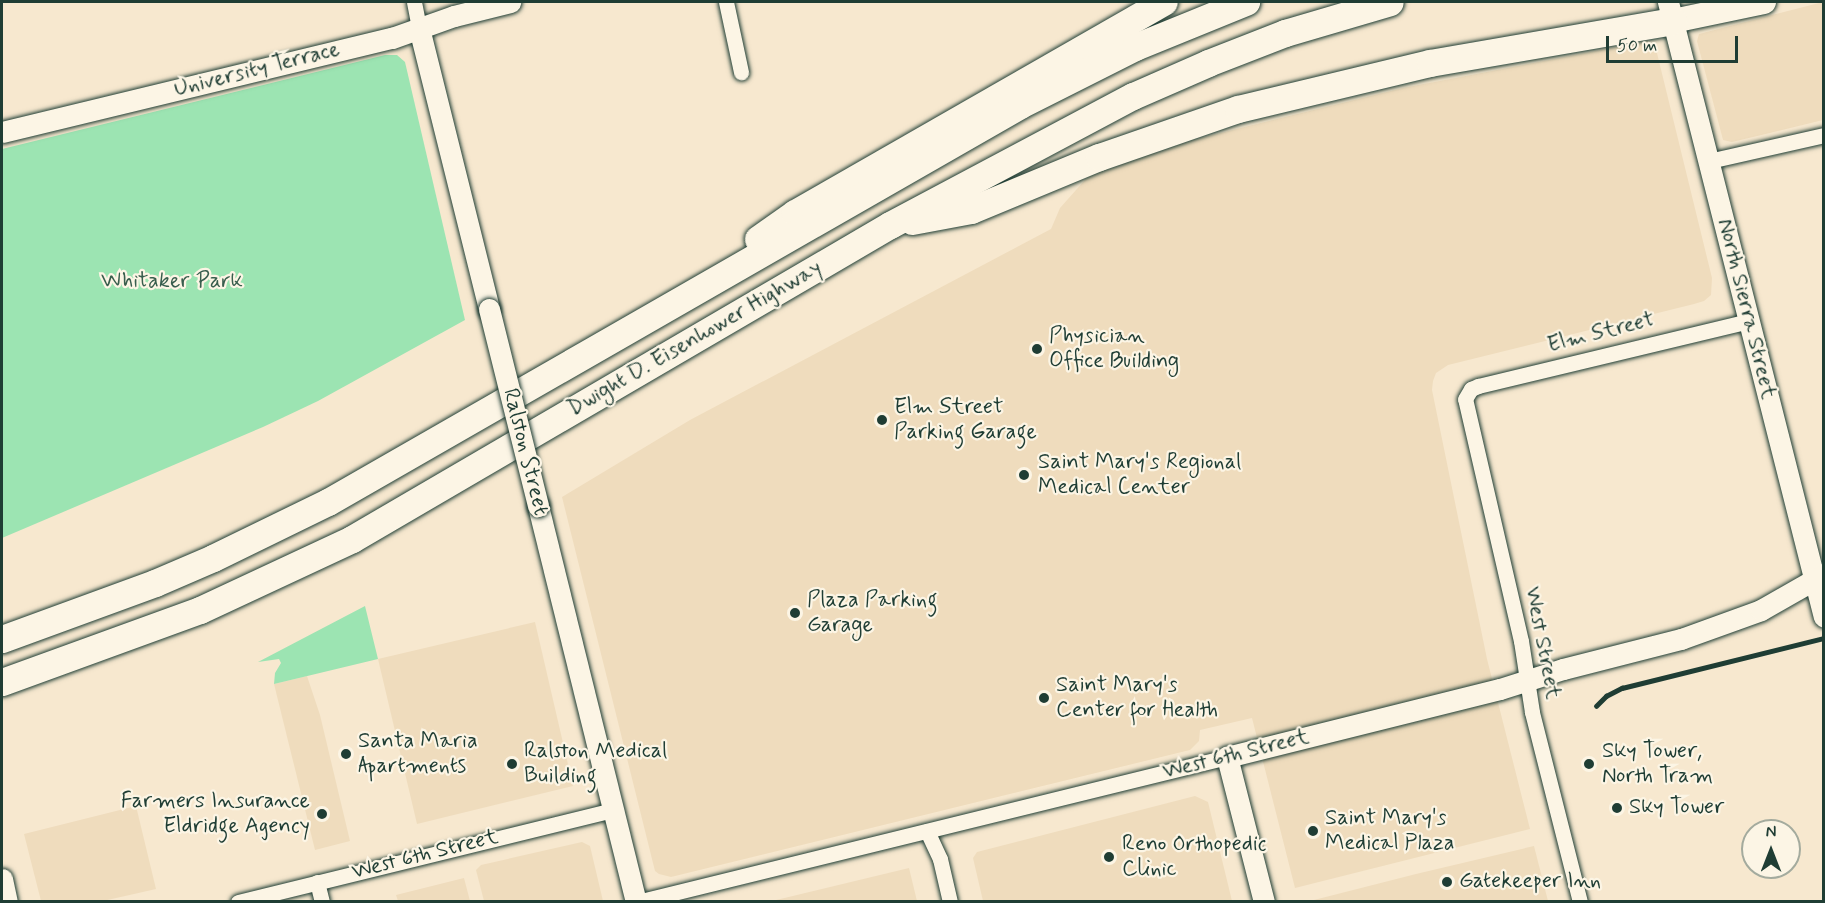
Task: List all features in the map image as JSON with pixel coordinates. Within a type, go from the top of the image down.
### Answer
[{"type":"highway","points":[[605,345],[795,213],[1164,2]]},
{"type":"highway","name":"Dwight D. Eisenhower Highway","points":[[2,639],[155,583],[280,526],[384,472],[1020,105],[1136,47],[1246,2]]},
{"type":"highway","name":"Dwight D. Eisenhower Highway","points":[[2,681],[200,610],[352,538],[890,225],[1133,96],[1285,33],[1390,2]]},
{"type":"highway","points":[[890,225],[971,210],[1099,157],[1187,125],[1292,95],[1671,11]]},
{"type":"main road","points":[[1671,11],[1764,2]]},
{"type":"street","name":"Ralston Street","points":[[414,2],[637,902]]},
{"type":"street","name":"University Terrace","points":[[2,132],[392,38],[510,2]]},
{"type":"street","points":[[726,2],[741,72]]},
{"type":"street","name":"North Sierra Street","points":[[1671,11],[1748,321],[1819,577],[1824,617]]},
{"type":"street","points":[[1708,161],[1824,135]]},
{"type":"street","name":"Elm Street","points":[[1467,393],[1471,389],[1489,384],[1748,321]]},
{"type":"street","name":"West Street","points":[[1467,393],[1465,405],[1521,641],[1532,712],[1580,902]]},
{"type":"street","name":"West 6th Street","points":[[637,902],[1227,757],[1527,681],[1563,669],[1681,639],[1761,610],[1819,577]]},
{"type":"street","points":[[1227,757],[1264,902]]},
{"type":"street","name":"West 6th Street","points":[[238,902],[613,810]]},
{"type":"street","points":[[927,831],[940,859],[950,902]]},
{"type":"street","points":[[2,879],[7,902]]},
{"type":"street","points":[[317,882],[322,902]]},
{"type":"shaded area","points":[[1823,2],[1823,120],[1732,142],[1723,140],[1697,41],[1699,34]]},
{"type":"shaded area","name":"Saint Mary's Regional Medical Center","points":[[1648,41],[1656,49],[1712,278],[1711,295],[1704,301],[1694,304],[1448,365],[1436,373],[1433,381],[1432,390],[1487,659],[1530,829],[1295,888],[1252,718],[1200,730],[1199,741],[1190,750],[671,877],[655,871],[562,497],[690,420],[1051,229],[1060,208],[1092,172],[1148,151],[1403,88]]},
{"type":"shaded area","points":[[535,622],[573,786],[417,824],[378,659]]},
{"type":"shaded area","points":[[307,676],[320,715],[350,841],[315,850],[274,684]]},
{"type":"shaded area","name":"Reno Orthopedic Clinic","points":[[1195,796],[1208,802],[1232,901],[983,901],[973,858],[977,852]]},
{"type":"shaded area","points":[[136,806],[156,889],[103,901],[41,901],[24,834]]},
{"type":"shaded area","points":[[582,842],[590,846],[603,901],[484,901],[476,870],[481,865]]},
{"type":"shaded area","points":[[1534,846],[1548,901],[1310,901],[1416,874]]},
{"type":"shaded area","points":[[909,868],[917,901],[772,901]]},
{"type":"shaded area","points":[[464,878],[470,901],[398,901],[396,895]]},
{"type":"green space","name":"Whitaker Park","points":[[385,55],[397,55],[405,62],[465,320],[318,401],[263,427],[2,538],[2,149]]},
{"type":"green space","points":[[365,606],[378,659],[274,684],[275,673],[281,663],[279,659],[258,662]]},
{"type":"railway","points":[[1596,706],[1606,696],[1622,688],[1824,638]]},
{"type":"place","name":"Physician Office Building","points":[[1037,349]]},
{"type":"place","name":"Elm Street Parking Garage","points":[[882,420]]},
{"type":"place","name":"Saint Mary's Regional Medical Center","points":[[1024,475]]},
{"type":"place","name":"Plaza Parking Garage","points":[[795,613]]},
{"type":"place","name":"Saint Mary's Center for Health","points":[[1044,698]]},
{"type":"place","name":"Santa Maria Apartments","points":[[346,754]]},
{"type":"place","name":"Ralston Medical Building","points":[[512,764]]},
{"type":"place","name":"Sky Tower, North Tram","points":[[1589,764]]},
{"type":"place","name":"Sky Tower","points":[[1617,808]]},
{"type":"place","name":"Farmers Insurance Eldridge Agency","points":[[322,814]]},
{"type":"place","name":"Saint Mary's Medical Plaza","points":[[1313,831]]},
{"type":"place","name":"Reno Orthopedic Clinic","points":[[1109,857]]},
{"type":"place","name":"Gatekeeper Inn","points":[[1447,882]]}]
